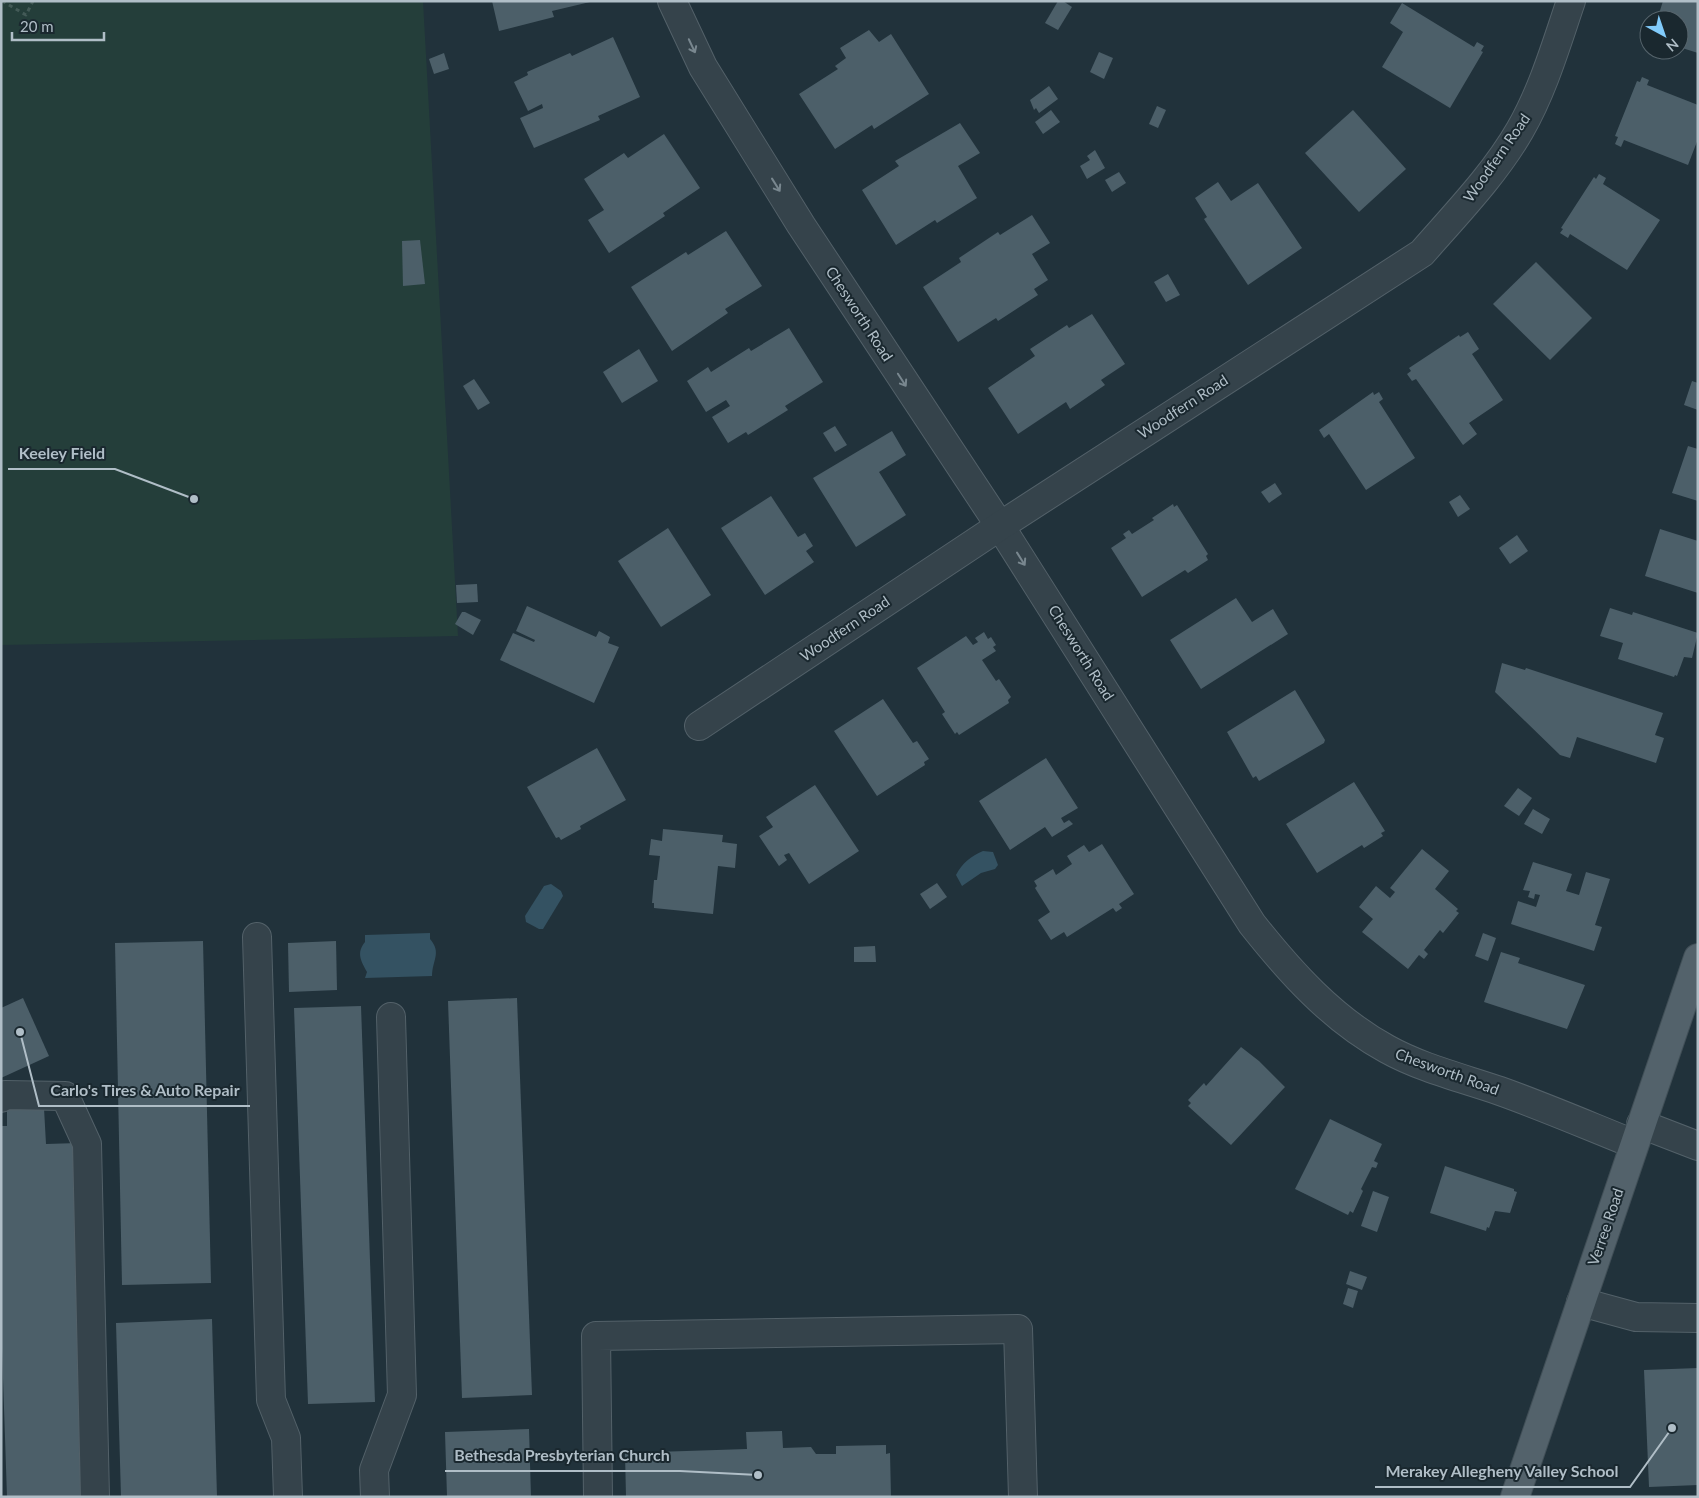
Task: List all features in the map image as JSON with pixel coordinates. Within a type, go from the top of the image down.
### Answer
[{"type":"main road","name":"Verree Road","points":[[1515,1497],[1698,958]]},
{"type":"street","name":"Chesworth Road","points":[[672,1],[703,67],[796,217],[1000,526],[1252,924],[1282,961],[1326,1006],[1387,1049],[1416,1062],[1546,1108],[1637,1134],[1698,1146]]},
{"type":"street","name":"Woodfern Road","points":[[699,726],[1000,526],[1422,253],[1477,191],[1519,131],[1540,90],[1570,1]]},
{"type":"street","points":[[257,937],[271,1400],[286,1438],[288,1497]]},
{"type":"street","points":[[375,1497],[374,1470],[402,1395],[391,1017]]},
{"type":"street","points":[[1,1098],[5,1095],[65,1096],[87,1144],[95,1497]]},
{"type":"street","points":[[1581,1302],[1636,1317],[1698,1318]]},
{"type":"street","points":[[598,1497],[596,1336],[1018,1330],[1023,1497]]},
{"type":"path","points":[[2,1],[26,15],[33,1]]},
{"type":"green space","points":[[1,1],[423,1],[458,636],[1,645]]},
{"type":"water","points":[[983,851],[993,852],[998,865],[995,869],[981,873],[962,886],[956,875],[958,871],[967,860]]},
{"type":"water","points":[[551,884],[561,891],[563,896],[543,929],[539,929],[526,922],[525,916],[544,886]]},
{"type":"water","points":[[430,933],[430,939],[434,944],[436,953],[432,976],[365,978],[367,972],[361,961],[360,953],[365,942],[365,935]]},
{"type":"building","points":[[492,1],[590,2],[552,11],[554,17],[499,31]]},
{"type":"building","points":[[1058,1],[1063,1],[1072,7],[1058,30],[1045,23]]},
{"type":"building","points":[[1663,1],[1698,1],[1698,53],[1689,50],[1689,10],[1660,10]]},
{"type":"building","points":[[1402,3],[1474,47],[1477,42],[1484,46],[1481,51],[1483,52],[1450,108],[1382,67],[1403,32],[1390,23]]},
{"type":"building","points":[[869,30],[879,42],[891,34],[929,94],[874,129],[872,125],[835,149],[799,94],[838,69],[835,66],[846,58],[840,48]]},
{"type":"building","points":[[613,37],[640,97],[598,116],[600,120],[534,148],[520,118],[543,108],[542,104],[528,111],[514,82],[528,75],[527,72],[570,53],[572,56]]},
{"type":"building","points":[[1099,52],[1113,58],[1104,79],[1090,72]]},
{"type":"building","points":[[444,53],[449,69],[434,74],[429,59]]},
{"type":"building","points":[[1642,77],[1649,80],[1647,85],[1698,105],[1698,139],[1688,165],[1624,140],[1621,147],[1615,144],[1618,137],[1615,136],[1637,81],[1640,82]]},
{"type":"building","points":[[1049,86],[1058,99],[1039,113],[1036,108],[1034,110],[1030,100]]},
{"type":"building","points":[[1157,106],[1166,110],[1158,128],[1149,124]]},
{"type":"building","points":[[1051,110],[1060,122],[1043,134],[1035,122]]},
{"type":"building","points":[[1353,110],[1406,169],[1359,212],[1305,153]]},
{"type":"building","points":[[960,123],[980,153],[958,166],[977,198],[937,223],[935,220],[896,245],[862,190],[899,166],[895,161]]},
{"type":"building","points":[[664,134],[700,188],[663,213],[665,216],[609,253],[588,220],[604,210],[584,179],[624,153],[628,158]]},
{"type":"building","points":[[1095,150],[1105,168],[1087,179],[1080,166],[1090,160],[1087,156]]},
{"type":"building","points":[[1119,172],[1126,183],[1112,192],[1105,180]]},
{"type":"building","points":[[1599,174],[1606,178],[1603,184],[1660,220],[1627,270],[1570,234],[1568,238],[1560,233],[1563,229],[1561,228],[1594,177],[1596,179]]},
{"type":"building","points":[[1218,182],[1231,201],[1258,183],[1302,248],[1248,285],[1204,219],[1207,217],[1195,198]]},
{"type":"building","points":[[1032,215],[1050,243],[1032,254],[1048,280],[1034,289],[1038,295],[998,321],[996,318],[958,342],[923,287],[961,262],[959,258],[998,232],[1000,235]]},
{"type":"building","points":[[726,231],[762,286],[725,309],[728,313],[672,351],[631,287],[686,252],[688,255]]},
{"type":"building","points":[[420,240],[425,284],[403,286],[402,241]]},
{"type":"building","points":[[1536,262],[1592,318],[1550,360],[1493,304]]},
{"type":"building","points":[[1168,274],[1180,295],[1166,302],[1154,282]]},
{"type":"building","points":[[1092,314],[1125,364],[1101,380],[1105,385],[1070,409],[1066,402],[1018,434],[988,388],[1035,356],[1030,349],[1067,325],[1069,328]]},
{"type":"building","points":[[789,328],[823,382],[785,406],[788,410],[748,435],[746,432],[728,443],[712,417],[730,406],[726,400],[706,412],[687,381],[708,367],[711,372],[749,348],[751,351]]},
{"type":"building","points":[[1468,332],[1479,349],[1472,354],[1503,400],[1469,423],[1477,434],[1463,445],[1416,379],[1412,381],[1407,374],[1411,371],[1409,368],[1459,335],[1460,337]]},
{"type":"building","points":[[639,349],[658,381],[622,403],[603,372]]},
{"type":"building","points":[[474,379],[490,403],[478,410],[463,386]]},
{"type":"building","points":[[1692,381],[1698,383],[1698,410],[1684,405]]},
{"type":"building","points":[[1373,392],[1374,395],[1379,392],[1383,399],[1379,402],[1415,458],[1366,490],[1329,434],[1324,438],[1319,430]]},
{"type":"building","points":[[835,426],[847,445],[835,452],[823,433]]},
{"type":"building","points":[[892,431],[906,455],[879,472],[906,515],[856,547],[813,478]]},
{"type":"building","points":[[1688,446],[1698,449],[1698,501],[1672,493]]},
{"type":"building","points":[[1275,483],[1282,494],[1269,503],[1261,492]]},
{"type":"building","points":[[1460,495],[1470,509],[1458,517],[1449,502]]},
{"type":"building","points":[[771,496],[798,537],[805,533],[813,546],[806,551],[814,562],[765,595],[721,528]]},
{"type":"building","points":[[1173,504],[1174,507],[1177,505],[1208,554],[1206,556],[1208,560],[1188,573],[1185,570],[1142,597],[1111,548],[1126,538],[1123,534],[1129,530],[1132,534],[1154,520],[1152,518]]},
{"type":"building","points":[[668,528],[711,595],[661,627],[618,561]]},
{"type":"building","points":[[1660,529],[1698,541],[1698,593],[1645,576]]},
{"type":"building","points":[[1517,535],[1528,551],[1510,564],[1499,548]]},
{"type":"building","points":[[477,584],[478,602],[457,603],[456,585]]},
{"type":"building","points":[[1236,598],[1252,622],[1273,609],[1288,634],[1201,689],[1170,640]]},
{"type":"building","points":[[527,606],[596,637],[599,631],[610,637],[608,643],[619,647],[594,703],[500,660],[513,633],[534,642],[535,640],[516,631]]},
{"type":"building","points":[[1610,608],[1632,615],[1633,612],[1698,633],[1692,658],[1684,657],[1677,676],[1675,675],[1674,677],[1618,659],[1623,643],[1600,636]]},
{"type":"building","points":[[462,612],[481,620],[473,635],[455,624]]},
{"type":"building","points":[[984,632],[988,639],[991,637],[996,645],[993,647],[996,651],[982,660],[996,681],[999,679],[1011,697],[1008,700],[1009,703],[959,735],[957,732],[955,734],[942,714],[945,712],[917,668],[966,636],[973,645],[978,642],[975,638]]},
{"type":"building","points":[[1502,663],[1525,670],[1526,668],[1663,713],[1655,735],[1664,738],[1656,763],[1577,737],[1570,758],[1560,755],[1495,692]]},
{"type":"building","points":[[1295,690],[1325,740],[1324,743],[1259,781],[1256,776],[1253,778],[1227,732]]},
{"type":"building","points":[[883,699],[913,743],[917,741],[929,759],[924,762],[925,765],[877,796],[834,731]]},
{"type":"building","points":[[597,748],[626,800],[580,826],[581,829],[561,840],[559,837],[556,838],[527,787]]},
{"type":"building","points":[[1046,758],[1078,808],[1061,818],[1064,823],[1069,820],[1073,824],[1052,837],[1045,827],[1010,850],[979,801]]},
{"type":"building","points":[[1354,782],[1385,831],[1381,833],[1383,836],[1364,848],[1362,845],[1317,873],[1286,824]]},
{"type":"building","points":[[815,785],[859,851],[809,884],[789,853],[784,855],[787,860],[779,866],[759,836],[773,827],[766,817]]},
{"type":"building","points":[[1518,788],[1532,798],[1519,816],[1504,806]]},
{"type":"building","points":[[1533,809],[1550,819],[1542,834],[1524,824]]},
{"type":"building","points":[[663,829],[723,835],[722,842],[737,844],[735,868],[718,866],[713,914],[654,908],[654,903],[652,903],[654,880],[657,880],[660,856],[649,855],[651,839],[662,841]]},
{"type":"building","points":[[1102,844],[1134,894],[1119,904],[1122,908],[1116,912],[1113,908],[1067,937],[1064,932],[1051,940],[1038,920],[1050,912],[1035,888],[1037,886],[1034,881],[1053,869],[1056,875],[1072,864],[1067,856],[1084,845],[1089,852]]},
{"type":"building","points":[[1422,849],[1449,871],[1435,889],[1458,909],[1456,911],[1459,913],[1443,933],[1440,930],[1424,950],[1428,954],[1424,959],[1419,955],[1408,969],[1362,932],[1373,919],[1359,907],[1376,886],[1390,898],[1395,892],[1390,888]]},
{"type":"building","points":[[1533,862],[1572,874],[1566,891],[1579,895],[1586,872],[1610,879],[1595,925],[1602,927],[1594,951],[1511,924],[1518,901],[1536,907],[1540,895],[1535,894],[1534,899],[1528,897],[1530,891],[1523,890]]},
{"type":"building","points":[[937,883],[947,897],[930,909],[920,894]]},
{"type":"building","points":[[1483,933],[1496,938],[1488,961],[1475,956]]},
{"type":"building","points":[[203,941],[211,1283],[122,1285],[115,943]]},
{"type":"building","points":[[336,941],[337,990],[289,992],[288,943]]},
{"type":"building","points":[[875,946],[876,962],[854,962],[854,947]]},
{"type":"building","points":[[1501,952],[1520,958],[1518,963],[1585,985],[1567,1029],[1484,1002]]},
{"type":"building","points":[[23,998],[49,1056],[1,1078],[1,1008]]},
{"type":"building","points":[[517,998],[532,1395],[462,1398],[448,1001]]},
{"type":"building","points":[[361,1006],[375,1402],[308,1404],[294,1008]]},
{"type":"building","points":[[1241,1047],[1259,1061],[1285,1087],[1231,1145],[1188,1106],[1191,1103],[1188,1100],[1204,1083],[1206,1086]]},
{"type":"building","points":[[44,1108],[46,1144],[78,1143],[89,1497],[7,1497],[1,1319],[1,1126],[7,1126],[7,1109]]},
{"type":"building","points":[[1330,1119],[1382,1144],[1374,1161],[1378,1163],[1376,1168],[1372,1167],[1361,1189],[1363,1191],[1353,1213],[1350,1211],[1348,1215],[1295,1189]]},
{"type":"building","points":[[1445,1166],[1514,1189],[1517,1192],[1510,1213],[1495,1211],[1489,1228],[1487,1227],[1486,1231],[1430,1213]]},
{"type":"building","points":[[1373,1191],[1389,1197],[1377,1232],[1361,1226]]},
{"type":"building","points":[[1350,1271],[1367,1277],[1362,1290],[1346,1284]]},
{"type":"building","points":[[1348,1288],[1358,1291],[1353,1308],[1343,1304]]},
{"type":"building","points":[[212,1319],[217,1497],[121,1497],[116,1323]]},
{"type":"building","points":[[1698,1368],[1698,1485],[1649,1487],[1644,1370]]},
{"type":"building","points":[[529,1429],[531,1497],[447,1497],[445,1432]]},
{"type":"building","points":[[782,1431],[783,1448],[811,1447],[816,1454],[836,1454],[836,1446],[886,1445],[886,1454],[890,1453],[891,1497],[626,1497],[625,1453],[747,1449],[746,1432]]},
{"type":"place","name":"Keeley Field","points":[[194,499]]},
{"type":"place","name":"Carlo's Tires & Auto Repair","points":[[20,1032]]},
{"type":"place","name":"Merakey Allegheny Valley School","points":[[1672,1428]]},
{"type":"place","name":"Bethesda Presbyterian Church","points":[[758,1475]]}]
